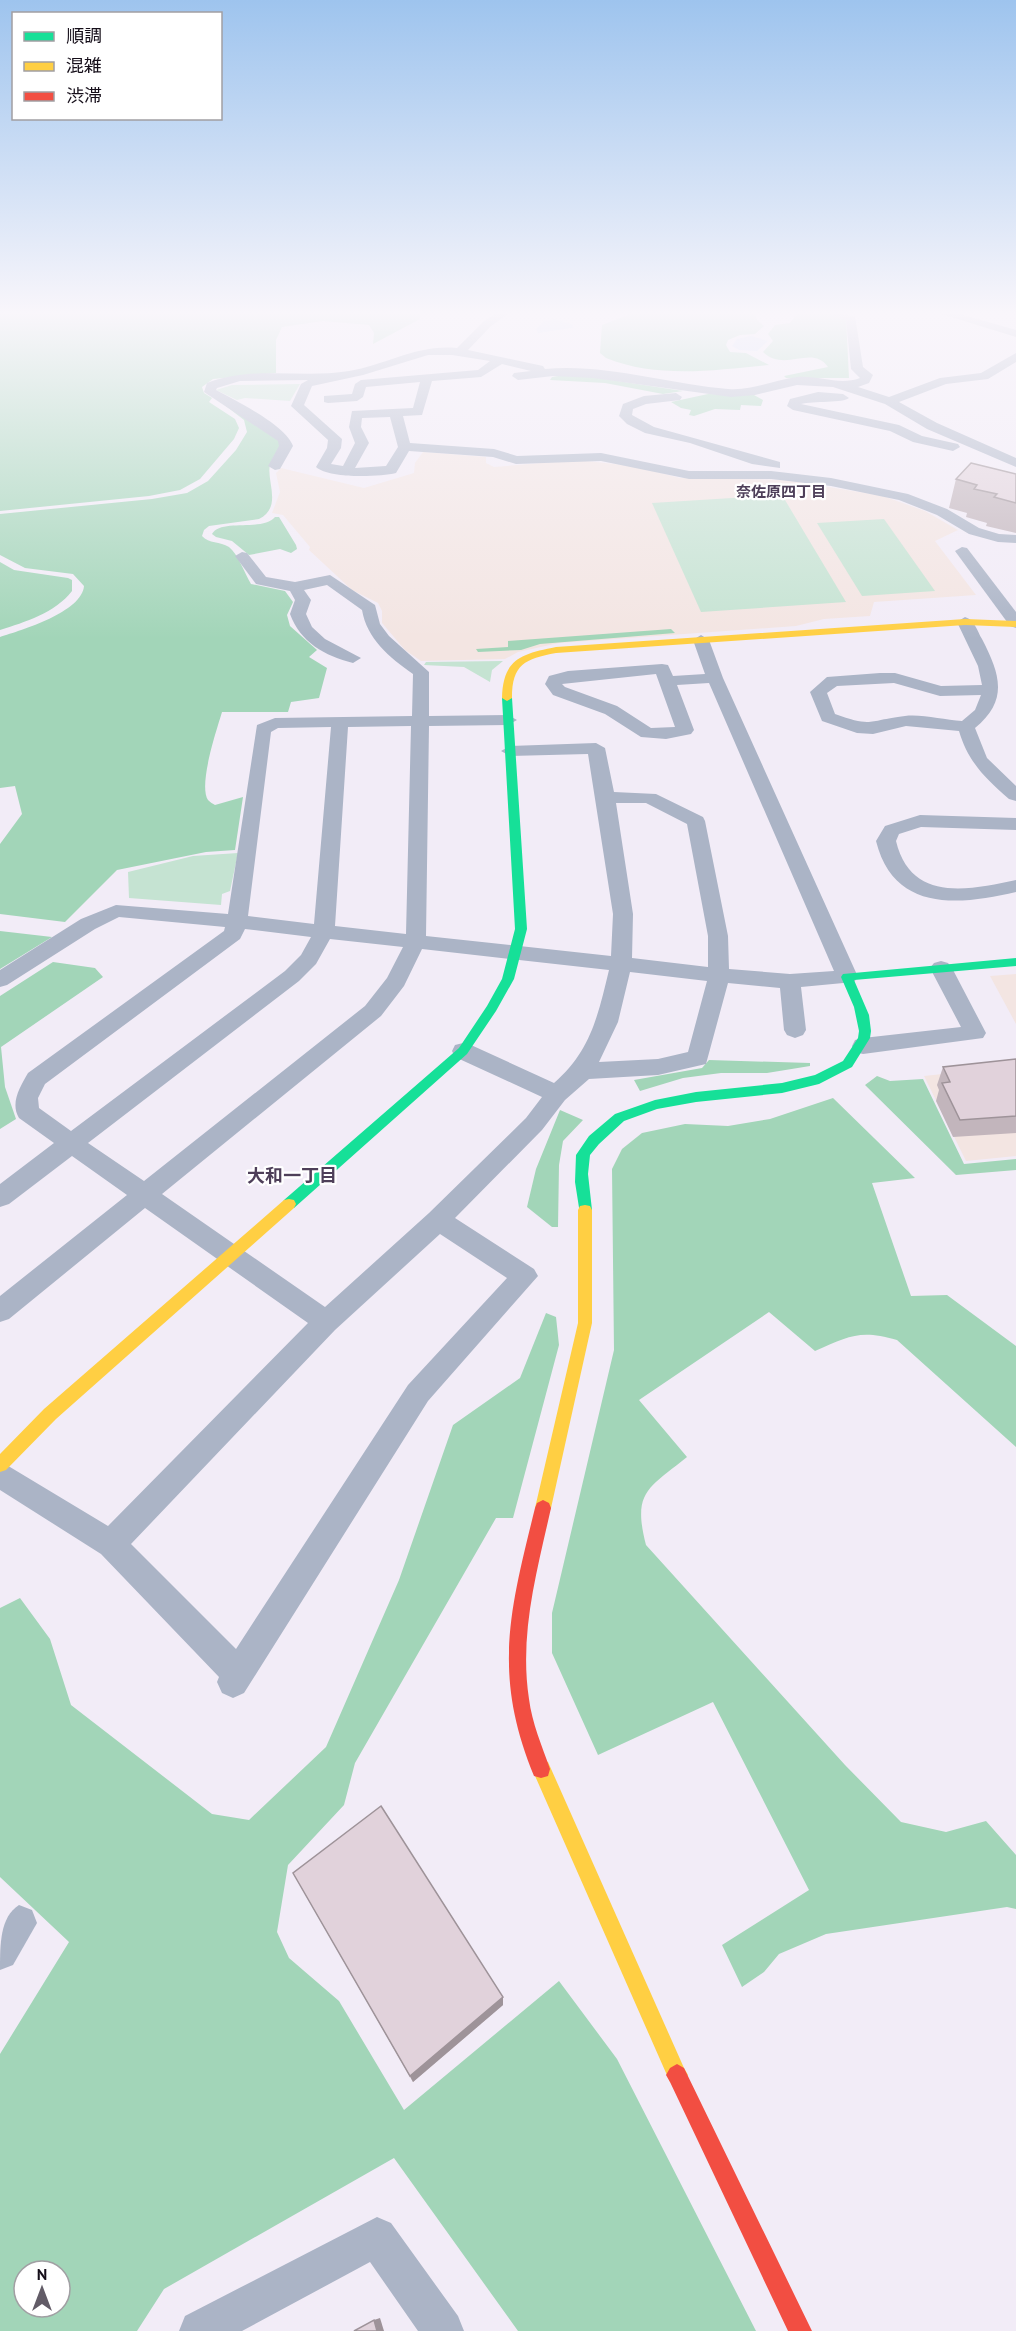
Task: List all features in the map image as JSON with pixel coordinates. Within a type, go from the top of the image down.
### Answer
[{"type":"street","points":[[261,421],[284,439],[286,446],[275,466]]},
{"type":"street","points":[[314,421],[334,439],[334,448],[323,467],[363,473],[391,470],[405,447]]},
{"type":"street","points":[[347,471],[362,444],[355,427],[355,421]]},
{"type":"street","points":[[397,421],[405,447]]},
{"type":"street","points":[[630,421],[664,432],[698,452],[816,474],[831,483]]},
{"type":"street","points":[[861,421],[894,428],[918,439],[973,452],[983,449]]},
{"type":"street","points":[[923,421],[1016,463]]},
{"type":"street","points":[[646,453],[664,432]]},
{"type":"street","points":[[405,447],[494,453],[516,460],[646,453],[678,473],[709,476],[771,475],[831,483],[903,497],[942,512],[974,531],[998,538],[1016,539]]},
{"type":"street","points":[[678,473],[698,452]]},
{"type":"street","points":[[962,551],[1016,623]]},
{"type":"street","points":[[0,1311],[373,1011],[396,981],[416,941],[421,672],[396,654],[371,624],[371,613],[367,606],[344,593],[330,580],[295,587],[261,581],[242,556]]},
{"type":"street","points":[[295,587],[303,600],[298,614],[303,626],[333,651],[353,658]]},
{"type":"street","points":[[0,1464],[50,1414],[463,1051],[493,1011],[508,983],[518,953],[521,929],[507,675],[516,664],[532,655],[556,650],[965,622],[1016,623]]},
{"type":"street","points":[[965,622],[990,676],[991,690],[984,711],[966,727],[906,721],[873,729],[849,726],[828,717],[818,692],[833,681],[880,678],[895,678],[940,690],[991,690]]},
{"type":"street","points":[[701,640],[715,678],[847,977],[865,1026],[863,1046],[851,1063],[832,1076],[819,1080],[643,1106],[624,1113],[605,1124],[586,1146],[582,1164],[587,1301],[585,1323],[519,1613],[514,1657],[519,1706],[530,1744],[662,2045],[800,2331]]},
{"type":"street","points":[[662,669],[667,681],[685,730],[659,735],[642,731],[610,710],[559,692],[553,684],[555,680],[568,676],[662,669]]},
{"type":"street","points":[[667,681],[715,678]]},
{"type":"street","points":[[326,1322],[27,1112],[30,1088],[36,1079],[233,934],[237,922],[263,729],[275,723],[508,720]]},
{"type":"street","points":[[0,1197],[292,976],[309,959],[324,931],[340,722]]},
{"type":"street","points":[[966,727],[980,764],[1016,795]]},
{"type":"street","points":[[111,1544],[326,1322],[438,1220],[534,1124],[557,1094],[583,1071],[607,1022],[621,964],[623,914],[606,797],[596,748],[510,751]]},
{"type":"street","points":[[583,1071],[658,1066],[698,1058],[718,975],[718,936],[696,821],[650,798],[606,797]]},
{"type":"street","points":[[1016,824],[920,820],[892,830],[886,841],[891,860],[900,873],[913,884],[933,893],[958,896],[1016,886]]},
{"type":"street","points":[[0,980],[69,935],[116,911],[139,911],[790,981],[1016,962]]},
{"type":"street","points":[[863,1046],[984,1033],[941,968]]},
{"type":"street","points":[[790,981],[795,1030]]},
{"type":"street","points":[[463,1051],[557,1094]]},
{"type":"street","points":[[0,1474],[111,1544],[235,1678],[418,1393],[525,1276],[438,1220]]},
{"type":"street","points":[[0,1952],[20,1923]]},
{"type":"street","points":[[200,2331],[377,2237],[443,2331]]},
{"type":"shaded area","points":[[423,452],[486,457],[486,463],[494,467],[577,460],[633,466],[680,478],[787,480],[883,496],[925,511],[958,530],[935,541],[976,595],[874,602],[870,616],[824,619],[796,626],[559,643],[518,652],[505,659],[421,661],[405,650],[382,623],[382,611],[378,603],[352,590],[309,550],[310,547],[283,515],[272,513],[280,492],[276,473],[281,468],[364,488],[414,473],[415,463]]},
{"type":"shaded area","points":[[1016,974],[1016,1024],[990,976]]},
{"type":"shaded area","points":[[1016,1066],[1016,1156],[966,1161],[924,1076]]},
{"type":"green space","points":[[0,421],[236,421],[239,428],[234,439],[200,479],[180,490],[149,496],[0,511]]},
{"type":"green space","points":[[244,421],[249,421],[282,443],[270,465],[272,501],[270,508],[259,519],[209,526],[204,530],[202,536],[229,547],[251,584],[285,591],[293,602],[287,615],[290,626],[317,650],[309,657],[327,668],[319,698],[291,702],[288,712],[222,712],[209,757],[205,782],[206,793],[208,800],[215,805],[243,797],[235,850],[206,852],[117,870],[65,922],[0,914],[0,844],[22,814],[15,786],[0,788],[0,637],[36,625],[62,612],[81,595],[84,586],[73,574],[25,568],[0,555],[0,514],[152,499],[187,493],[208,481],[236,450],[247,432]]},
{"type":"green space","points":[[782,495],[846,602],[701,612],[652,503]]},
{"type":"green space","points":[[279,517],[296,545],[297,549],[291,553],[280,549],[249,555],[232,541],[212,534],[224,527],[261,524]]},
{"type":"green space","points":[[884,519],[935,591],[862,596],[817,523]]},
{"type":"green space","points":[[0,562],[14,570],[68,578],[72,580],[72,591],[48,611],[0,630]]},
{"type":"green space","points":[[671,629],[675,633],[540,644],[521,650],[478,652],[476,649],[508,647],[508,641]]},
{"type":"green space","points":[[503,661],[492,670],[490,682],[464,667],[424,665],[426,662]]},
{"type":"green space","points":[[238,853],[230,891],[222,894],[221,905],[129,898],[128,872],[193,856]]},
{"type":"green space","points":[[0,931],[52,937],[0,969]]},
{"type":"green space","points":[[53,962],[95,968],[103,977],[1,1047],[5,1087],[16,1119],[0,1129],[0,996]]},
{"type":"green space","points":[[709,1060],[810,1063],[810,1066],[767,1073],[721,1073],[683,1078],[640,1091],[634,1080],[702,1068]]},
{"type":"green space","points":[[877,1076],[890,1081],[923,1079],[964,1164],[1016,1159],[1016,1170],[956,1175],[865,1085]]},
{"type":"green space","points":[[833,1098],[915,1178],[872,1183],[911,1296],[947,1295],[1016,1346],[1016,1447],[897,1340],[873,1335],[855,1336],[815,1351],[769,1312],[639,1400],[687,1457],[647,1492],[641,1513],[646,1545],[845,1765],[901,1822],[946,1832],[986,1821],[1016,1855],[1016,1909],[1007,1907],[826,1934],[779,1954],[764,1972],[742,1987],[722,1945],[809,1890],[713,1702],[598,1755],[552,1653],[552,1613],[614,1350],[612,1169],[622,1149],[642,1133],[685,1124],[728,1126],[770,1119]]},
{"type":"green space","points":[[560,1110],[583,1120],[563,1141],[559,1165],[558,1227],[552,1227],[527,1207],[536,1169]]},
{"type":"green space","points":[[546,1313],[556,1317],[559,1345],[513,1518],[496,1518],[355,1763],[344,1805],[288,1865],[277,1932],[289,1958],[339,2001],[404,2110],[559,1981],[617,2059],[756,2331],[518,2331],[394,2158],[164,2289],[137,2331],[0,2331],[0,2054],[69,1942],[0,1877],[0,1608],[20,1598],[50,1639],[71,1705],[212,1814],[249,1820],[326,1747],[399,1580],[453,1425],[520,1378]]},
{"type":"building","points":[[971,463],[1016,474],[1016,503],[994,497],[997,494],[974,489],[977,485],[956,479]]},
{"type":"building","points":[[1016,1059],[1016,1116],[960,1120],[942,1083],[950,1082],[943,1067]]},
{"type":"building","points":[[381,1806],[503,1997],[410,2076],[293,1873]]},
{"type":"building","points":[[374,2320],[377,2331],[354,2331]]},
{"type":"traffic: fast","points":[[289,1204],[463,1051],[492,1008],[508,979],[521,929],[507,698]]},
{"type":"traffic: fast","points":[[585,1210],[583,1155],[594,1140],[620,1118],[655,1104],[696,1097],[782,1088],[819,1079],[847,1064],[864,1038],[865,1031],[863,1015],[847,977],[1016,962]]},
{"type":"traffic: slow","points":[[507,698],[509,676],[518,662],[534,655],[556,650],[965,622],[1016,624]]},
{"type":"traffic: slow","points":[[0,1465],[50,1414],[289,1204]]},
{"type":"traffic: slow","points":[[543,1508],[585,1323],[585,1210]]},
{"type":"traffic: slow","points":[[541,1769],[677,2075]]},
{"type":"traffic: jam","points":[[541,1769],[528,1734],[520,1701],[517,1639],[527,1577],[543,1508]]},
{"type":"traffic: jam","points":[[677,2075],[800,2331]]},
{"type":"district","name":"奈佐原四丁目","points":[[781,491]]},
{"type":"district","name":"大和一丁目","points":[[292,1175]]}]
